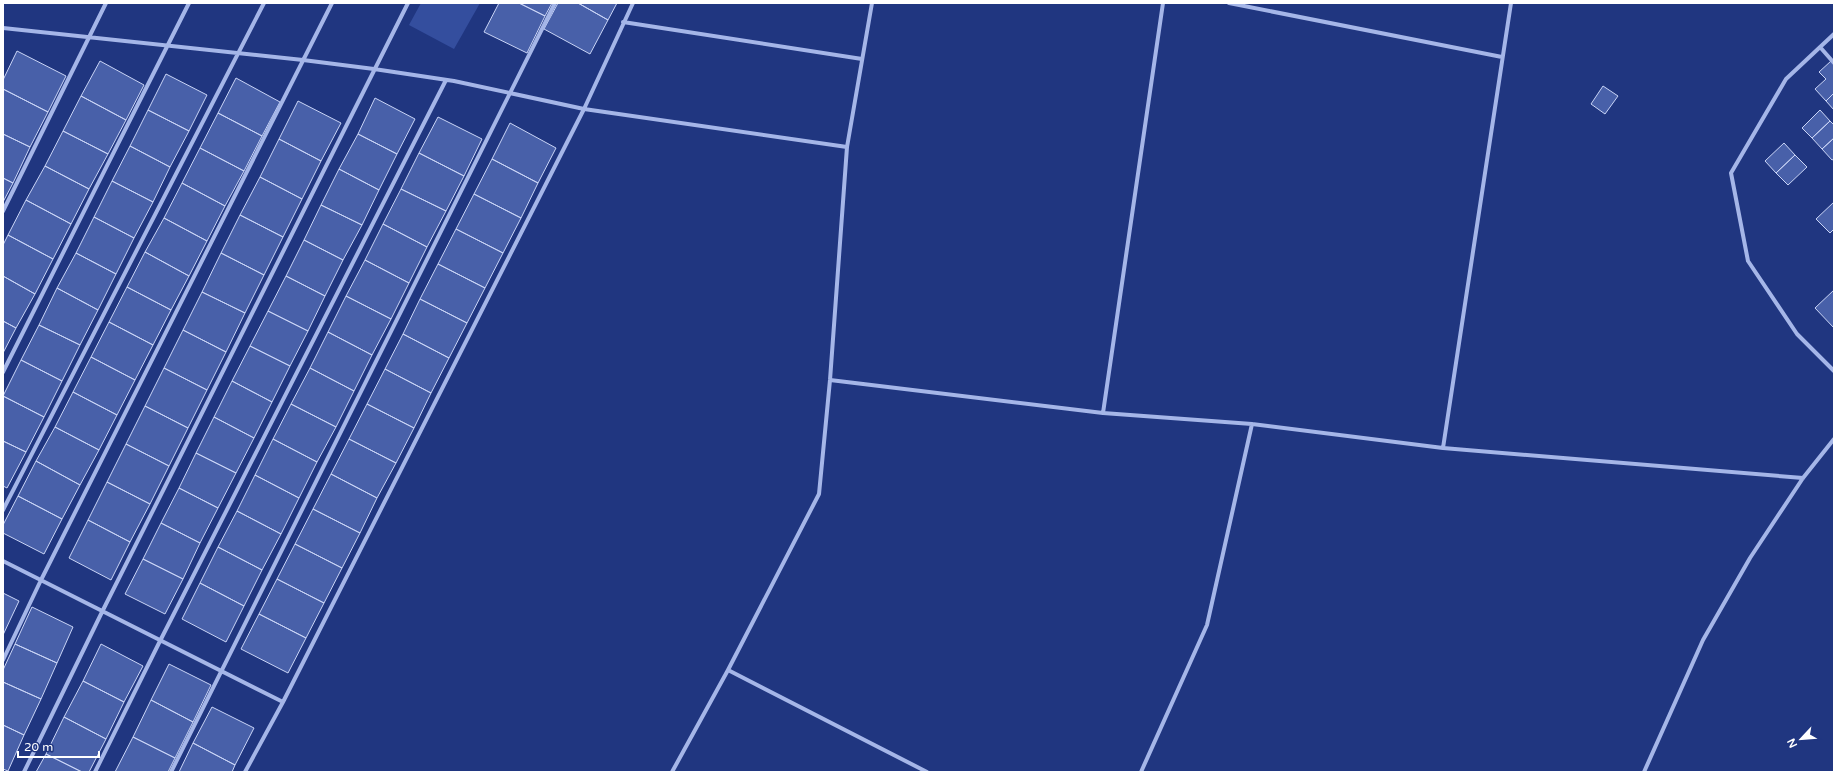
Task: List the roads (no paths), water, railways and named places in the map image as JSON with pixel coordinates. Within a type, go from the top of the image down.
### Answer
[{"type":"street","points":[[3,211],[106,3]]},
{"type":"street","points":[[3,372],[189,3]]},
{"type":"street","points":[[3,510],[264,3]]},
{"type":"street","points":[[3,660],[41,580],[332,3]]},
{"type":"street","points":[[24,772],[102,612],[408,3]]},
{"type":"street","points":[[170,772],[555,3]]},
{"type":"street","points":[[245,772],[283,702],[584,109],[633,3]]},
{"type":"street","points":[[672,772],[728,670],[819,494],[830,380],[847,147],[872,3]]},
{"type":"street","points":[[1103,413],[1163,3]]},
{"type":"street","points":[[1229,3],[1502,57]]},
{"type":"street","points":[[1443,448],[1511,3]]},
{"type":"street","points":[[623,22],[862,59]]},
{"type":"street","points":[[3,28],[374,69],[446,80],[584,109],[847,147]]},
{"type":"street","points":[[1834,34],[1786,79],[1731,173],[1748,261],[1797,334],[1834,372]]},
{"type":"street","points":[[1820,47],[1834,63]]},
{"type":"street","points":[[95,772],[160,641],[446,80]]},
{"type":"street","points":[[830,380],[1103,413],[1252,424],[1443,448],[1803,478]]},
{"type":"street","points":[[1141,772],[1207,625],[1252,424]]},
{"type":"street","points":[[1644,772],[1703,640],[1750,558],[1803,478],[1834,439]]},
{"type":"street","points":[[3,561],[283,702]]},
{"type":"street","points":[[728,670],[927,772]]}]
